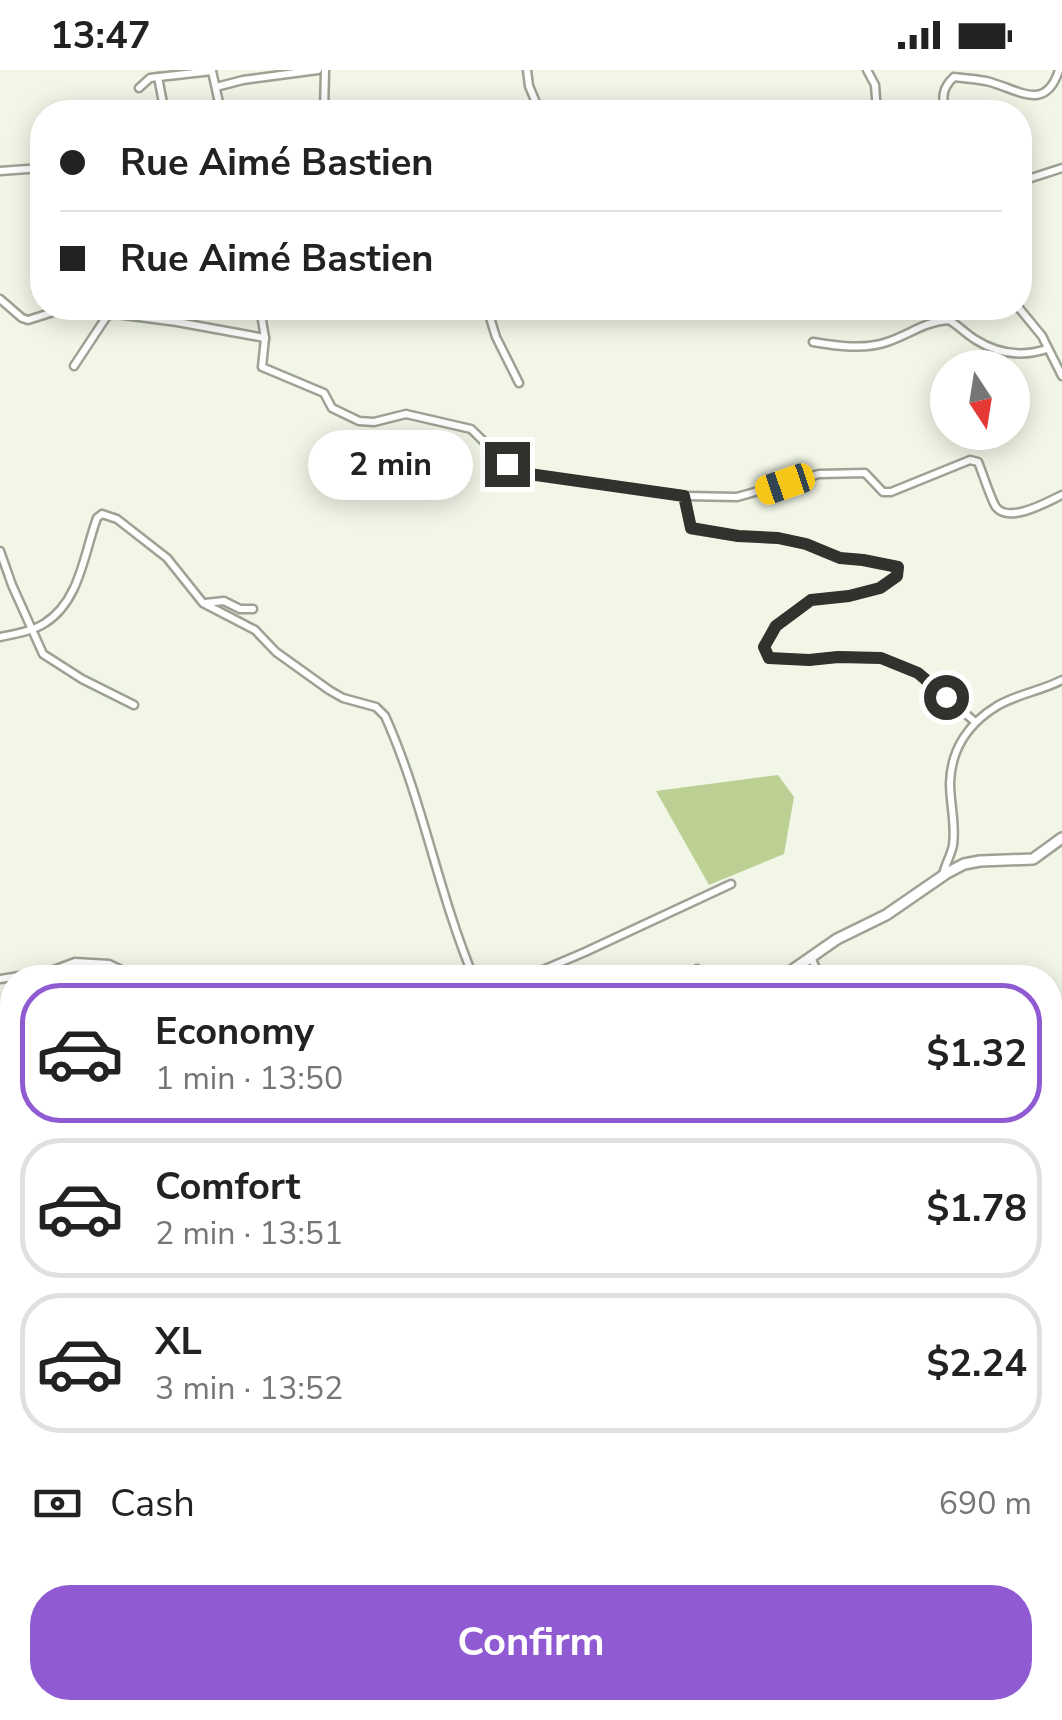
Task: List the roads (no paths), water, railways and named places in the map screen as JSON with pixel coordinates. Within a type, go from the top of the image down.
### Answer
[{"type":"street","points":[[139,88],[158,76],[212,70],[219,100]]},
{"type":"street","points":[[216,86],[322,70],[323,100]]},
{"type":"street","points":[[527,70],[535,100]]},
{"type":"street","points":[[867,70],[875,85],[876,100]]},
{"type":"street","points":[[943,100],[946,85],[954,77],[986,81],[1029,96],[1052,88],[1059,70]]},
{"type":"street","points":[[158,76],[162,100]]},
{"type":"street","points":[[1032,178],[1062,168]]},
{"type":"street","points":[[0,171],[30,169]]},
{"type":"street","points":[[0,299],[22,318],[30,319]]},
{"type":"street","points":[[74,366],[103,320]]},
{"type":"street","points":[[162,320],[264,338]]},
{"type":"street","points":[[262,320],[262,367],[324,393],[332,408],[343,415],[374,422],[406,414],[470,429],[522,473],[684,496],[737,497],[819,474],[865,473],[883,492],[891,492],[970,460],[978,462],[996,508],[1003,512],[1016,513],[1062,495]]},
{"type":"street","points":[[491,320],[519,383]]},
{"type":"street","points":[[813,342],[868,346],[925,324],[949,320],[996,350],[1028,354],[1047,349]]},
{"type":"street","points":[[1029,320],[1042,336],[1062,376]]},
{"type":"street","points":[[684,496],[691,528],[778,538],[840,558],[898,567],[897,576],[880,588],[811,600],[776,626],[764,647],[769,658],[881,658],[918,673],[974,721]]},
{"type":"street","points":[[0,638],[47,622],[72,590],[102,514],[116,519],[167,558],[203,603],[256,630],[276,652],[329,690],[342,698],[376,707],[385,716],[428,833],[456,936],[468,965]]},
{"type":"street","points":[[0,550],[43,654],[134,705]]},
{"type":"street","points":[[203,603],[224,600],[240,609],[253,610]]},
{"type":"street","points":[[942,876],[952,852],[954,832],[950,784],[953,761],[966,733],[974,721],[1019,694],[1062,680]]},
{"type":"street","points":[[799,965],[850,930],[886,914],[964,864],[1032,859],[1062,838]]},
{"type":"street","points":[[952,852],[964,864]]},
{"type":"street","points":[[554,965],[731,884]]},
{"type":"street","points":[[810,956],[814,965]]},
{"type":"street","points":[[70,965],[111,965]]}]
